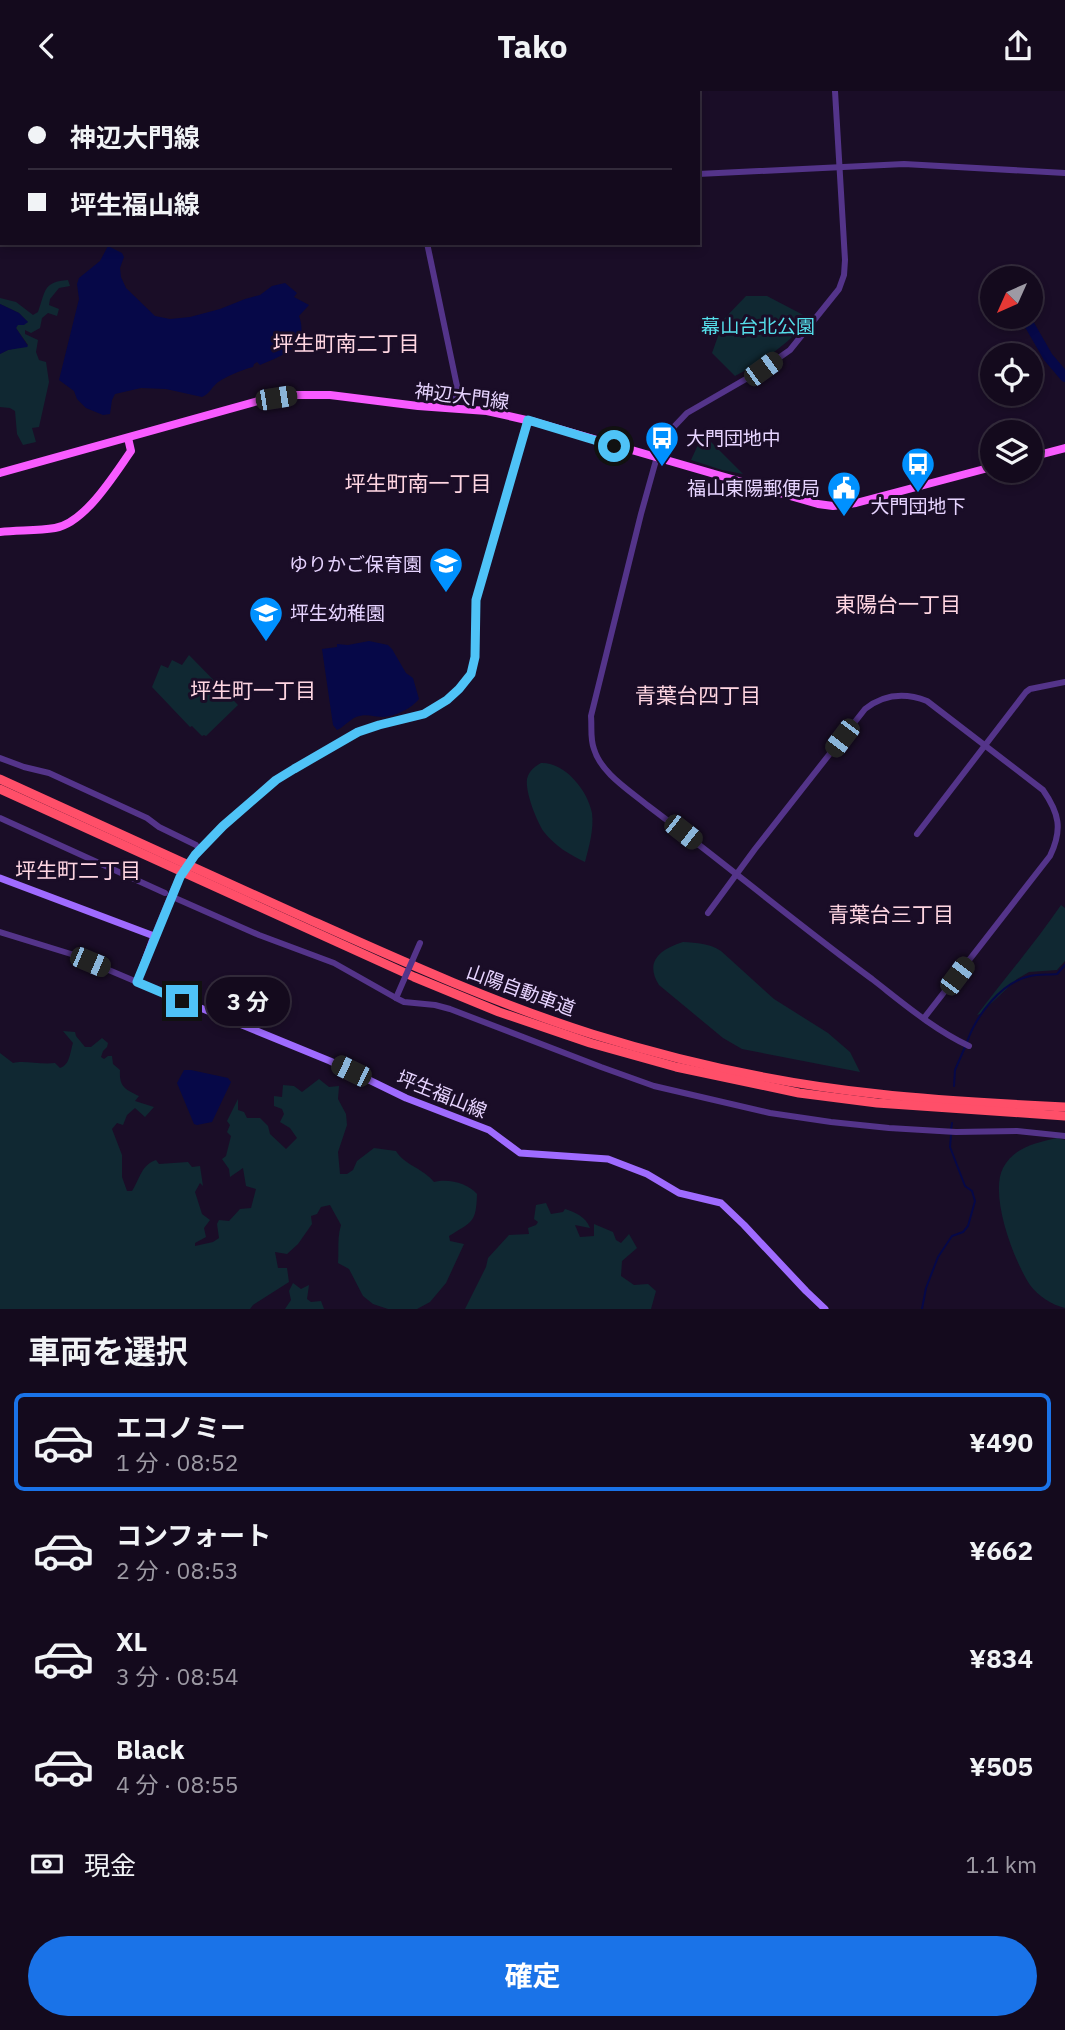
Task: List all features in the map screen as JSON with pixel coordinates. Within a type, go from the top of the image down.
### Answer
[{"type":"highway","name":"山陽自動車道","points":[[0,779],[418,968],[503,1003],[593,1034],[719,1068],[801,1084],[891,1095],[1038,1105],[1065,1116]]},
{"type":"highway","name":"山陽自動車道","points":[[0,789],[425,981],[590,1043],[718,1077],[800,1093],[877,1103],[1031,1115],[1065,1107]]},
{"type":"main road","name":"神辺大門線","points":[[0,474],[258,401],[292,395],[330,395],[487,411],[528,420],[804,502],[833,506],[885,496],[980,470]]},
{"type":"main road","points":[[0,532],[55,528],[76,518],[131,451],[128,438]]},
{"type":"main road","points":[[1043,454],[1065,448]]},
{"type":"main road","points":[[0,877],[154,936],[137,982]]},
{"type":"main road","name":"坪生福山線","points":[[137,982],[330,1061],[419,1103],[489,1130],[520,1153],[608,1159],[647,1174],[679,1193],[721,1203],[825,1309]]},
{"type":"street","points":[[835,91],[845,260],[839,289],[790,350],[763,369],[687,413],[670,429],[657,459],[641,514],[591,716],[592,740],[594,751],[619,782],[924,1018],[951,1038],[967,1045]]},
{"type":"street","points":[[700,174],[904,164],[1065,173]]},
{"type":"street","points":[[427,245],[457,386],[455,408]]},
{"type":"street","points":[[154,936],[174,888],[197,853],[223,826],[276,780],[358,732],[424,714],[447,700],[471,674],[475,657],[476,600],[528,420]]},
{"type":"street","points":[[917,834],[1026,692],[1030,688],[1065,682]]},
{"type":"street","points":[[708,913],[865,709],[874,702],[895,695],[917,697],[936,707],[1043,790],[1053,804],[1058,820],[1057,839],[1050,856],[924,1018]]},
{"type":"street","points":[[0,758],[49,773],[147,818],[196,845],[197,853]]},
{"type":"street","points":[[0,818],[165,893]]},
{"type":"street","points":[[175,898],[259,935],[334,963],[404,1002],[450,1009],[654,1086],[770,1113],[831,1122],[950,1132],[1017,1131],[1065,1136]]},
{"type":"street","points":[[0,932],[71,954],[137,982]]},
{"type":"street","points":[[396,998],[420,943]]},
{"type":"green space","points":[[68,280],[70,286],[59,288],[50,299],[49,305],[59,309],[57,316],[48,313],[42,318],[40,328],[31,333],[25,330],[25,334],[38,340],[36,352],[39,360],[46,362],[49,382],[39,427],[32,428],[36,442],[23,445],[17,434],[15,411],[0,407],[0,354],[28,345],[16,328],[17,325],[28,322],[19,313],[0,304],[0,298],[16,302],[33,315],[38,312],[44,293],[50,285]]},
{"type":"green space","name":"幕山台北公園","points":[[746,296],[767,296],[811,319],[776,351],[735,376],[712,353],[722,321]]},
{"type":"green space","points":[[703,434],[743,474],[691,460]]},
{"type":"green space","points":[[189,655],[238,705],[206,736],[190,727],[152,687],[161,665],[168,668],[172,660],[182,665]]},
{"type":"green space","points":[[541,763],[559,767],[567,773],[590,804],[591,838],[585,862],[553,842],[538,821],[530,799],[527,779],[532,769]]},
{"type":"green space","points":[[1061,905],[1065,908],[1065,961],[1057,970],[1029,972],[1017,979],[977,1015],[1030,947]]},
{"type":"green space","points":[[683,942],[707,945],[721,951],[774,999],[828,1033],[850,1052],[860,1072],[742,1049],[723,1038],[659,985],[655,977],[653,969],[657,957],[668,948]]},
{"type":"green space","points":[[63,1031],[75,1032],[85,1047],[91,1047],[102,1038],[108,1043],[101,1057],[104,1059],[112,1056],[113,1064],[120,1070],[122,1084],[139,1096],[135,1101],[154,1107],[145,1117],[135,1108],[127,1115],[123,1125],[117,1123],[112,1129],[122,1155],[122,1177],[127,1191],[132,1191],[144,1169],[156,1160],[159,1164],[188,1162],[192,1167],[200,1166],[203,1186],[200,1183],[195,1192],[202,1214],[210,1220],[204,1228],[206,1237],[195,1243],[195,1246],[219,1238],[219,1220],[229,1221],[240,1209],[251,1208],[256,1189],[246,1186],[243,1168],[230,1177],[229,1169],[222,1159],[226,1156],[231,1136],[227,1132],[230,1125],[227,1121],[238,1099],[238,1110],[244,1112],[247,1118],[260,1118],[268,1126],[270,1134],[286,1149],[297,1138],[290,1128],[280,1122],[284,1114],[282,1109],[274,1106],[274,1096],[282,1097],[283,1085],[294,1086],[302,1092],[319,1079],[329,1087],[339,1086],[338,1099],[346,1114],[347,1125],[338,1152],[340,1174],[353,1170],[357,1161],[374,1148],[396,1151],[434,1182],[457,1182],[477,1194],[476,1211],[472,1220],[449,1236],[450,1241],[464,1244],[446,1283],[430,1302],[417,1309],[388,1309],[373,1304],[363,1296],[349,1269],[338,1263],[341,1225],[330,1205],[321,1207],[317,1214],[311,1216],[312,1224],[287,1254],[275,1252],[278,1268],[287,1268],[289,1282],[250,1309],[0,1309],[0,1053],[13,1063],[55,1063],[60,1068],[68,1061],[73,1043]]},
{"type":"green space","points":[[1057,1138],[1065,1140],[1065,1308],[1041,1296],[1030,1285],[1005,1228],[999,1194],[999,1180],[1003,1168],[1013,1155],[1026,1147]]},
{"type":"green space","points":[[546,1203],[551,1214],[563,1212],[565,1209],[583,1218],[590,1228],[575,1225],[580,1237],[594,1236],[594,1224],[613,1232],[616,1240],[621,1243],[629,1234],[637,1248],[622,1261],[621,1276],[634,1285],[648,1284],[656,1291],[651,1309],[465,1309],[488,1258],[509,1235],[529,1234],[528,1228],[538,1222],[534,1219],[536,1205]]},
{"type":"green space","points":[[293,1283],[301,1289],[309,1285],[307,1299],[311,1302],[321,1301],[324,1309],[285,1309],[291,1300],[289,1291]]},
{"type":"shaded area","points":[[108,246],[122,253],[124,257],[120,268],[126,288],[155,316],[170,319],[190,317],[260,295],[272,286],[285,283],[297,293],[294,297],[309,305],[299,316],[301,335],[285,353],[260,365],[257,362],[253,367],[222,380],[202,397],[166,389],[141,388],[115,394],[110,414],[103,415],[86,408],[77,399],[74,391],[59,380],[79,299],[79,278],[100,261]]},
{"type":"shaded area","points":[[0,304],[19,313],[28,322],[16,328],[27,347],[0,354]]},
{"type":"shaded area","points":[[369,641],[388,645],[392,649],[406,673],[413,678],[419,699],[399,713],[384,717],[360,716],[337,730],[333,725],[322,649],[337,647],[337,644]]},
{"type":"shaded area","points":[[184,1070],[228,1078],[231,1082],[212,1122],[194,1124],[177,1083]]},
{"type":"waterway","points":[[1032,329],[1048,357],[1065,377]]},
{"type":"waterway","points":[[967,1042],[983,1011],[1009,985],[1030,976],[1057,974],[1065,965]]},
{"type":"waterway","points":[[954,1086],[955,1070],[965,1047]]},
{"type":"waterway","points":[[951,1130],[952,1123]]},
{"type":"waterway","points":[[922,1309],[926,1288],[938,1257],[952,1236],[963,1232],[968,1226],[975,1201],[972,1191],[965,1186],[950,1147],[951,1135]]},
{"type":"place","name":"大門団地中","points":[[662,468]]},
{"type":"place","name":"大門団地下","points":[[918,494]]},
{"type":"place","name":"福山東陽郵便局","points":[[844,518]]},
{"type":"place","name":"ゆりかご保育園","points":[[446,594]]},
{"type":"place","name":"坪生幼稚園","points":[[266,643]]},
{"type":"district","name":"坪生町南二丁目","points":[[346,344]]},
{"type":"district","name":"坪生町南一丁目","points":[[418,484]]},
{"type":"district","name":"東陽台一丁目","points":[[898,605]]},
{"type":"district","name":"坪生町一丁目","points":[[253,691]]},
{"type":"district","name":"青葉台四丁目","points":[[698,696]]},
{"type":"district","name":"坪生町二丁目","points":[[78,871]]},
{"type":"district","name":"青葉台三丁目","points":[[891,915]]},
{"type":"route","points":[[182,1001],[137,982],[174,888],[195,855],[223,826],[276,780],[358,732],[424,714],[436,708],[459,689],[471,674],[475,657],[476,600],[528,420],[614,446]]}]
